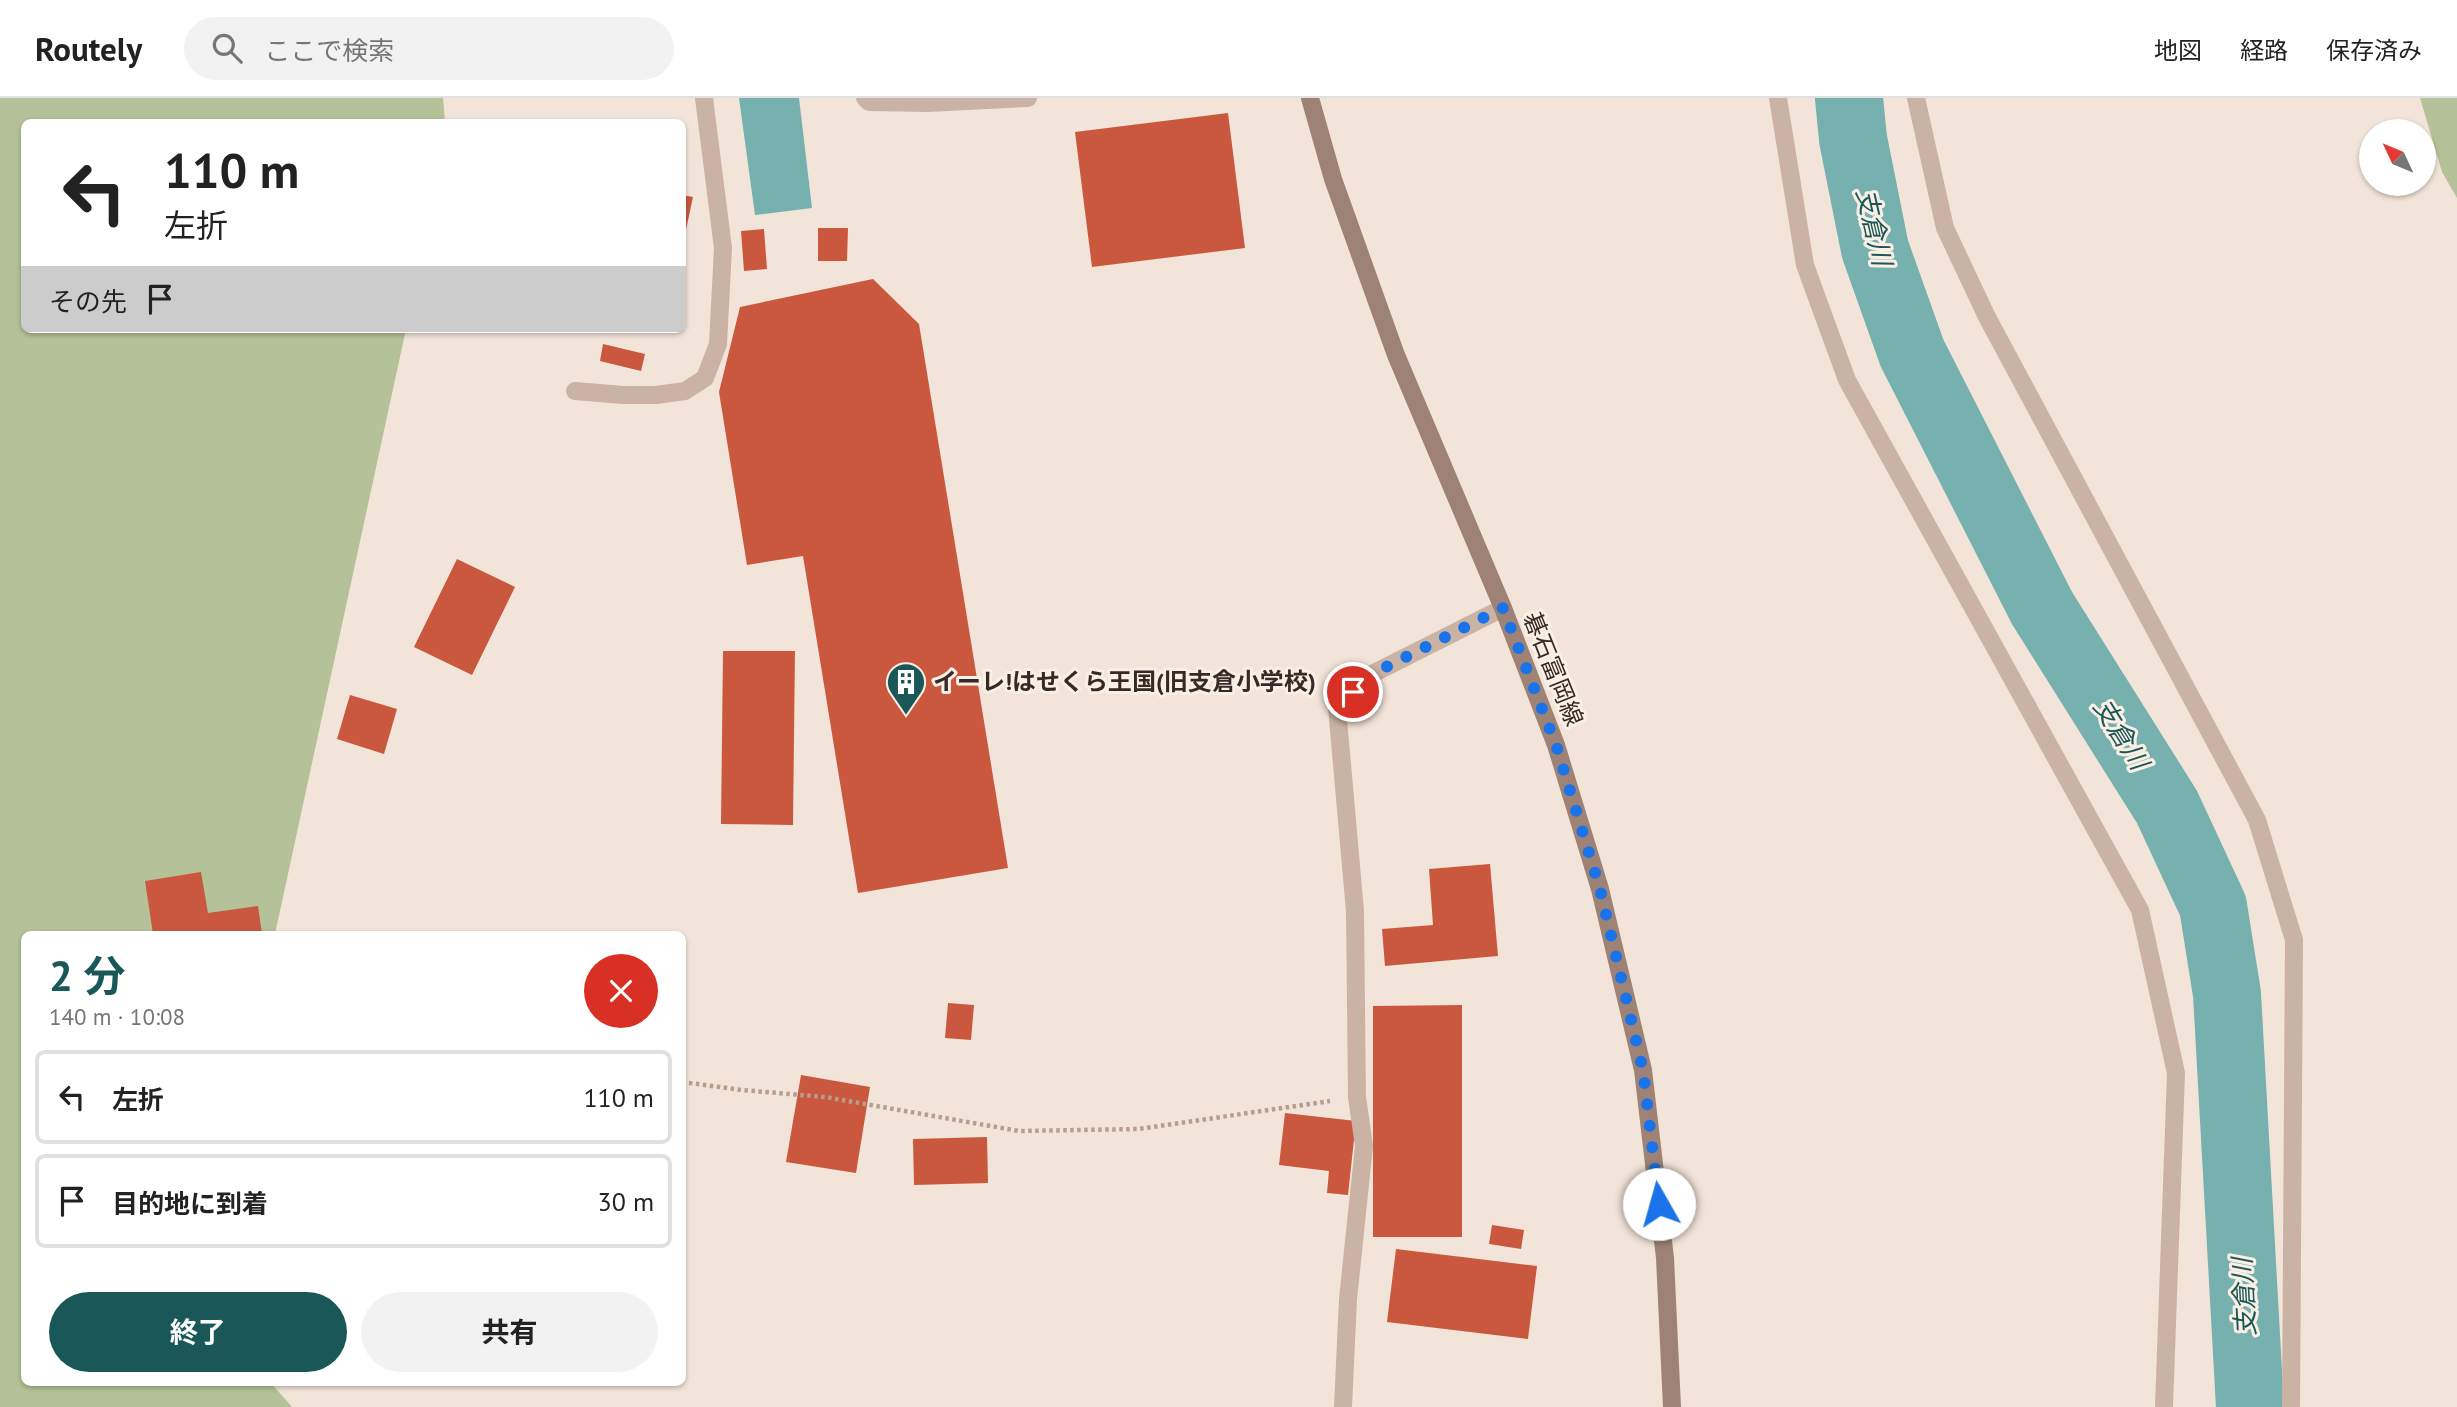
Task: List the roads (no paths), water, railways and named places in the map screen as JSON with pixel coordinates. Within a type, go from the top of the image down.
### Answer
[{"type":"main road","name":"碁石富岡線","points":[[1310,98],[1333,179],[1396,355],[1503,608],[1556,745],[1600,889],[1643,1070],[1665,1258],[1672,1407]]},
{"type":"street","points":[[575,391],[656,395],[685,391],[705,378],[718,344],[723,248],[704,98]]},
{"type":"street","points":[[865,98],[869,102],[928,103],[1028,98]]},
{"type":"street","points":[[1778,98],[1805,265],[1847,380],[2140,910],[2176,1073],[2164,1407]]},
{"type":"street","points":[[1916,98],[1945,228],[1987,317],[2257,820],[2294,940],[2291,1407]]},
{"type":"street","points":[[1343,1407],[1348,1299],[1364,1146],[1357,1097],[1355,911],[1337,708],[1368,676],[1503,608]]},
{"type":"water","points":[[739,98],[799,98],[812,208],[755,215]]},
{"type":"waterway","name":"支倉川","points":[[1849,98],[1853,139],[1875,249],[1912,353],[2042,608],[2167,807],[2213,906],[2227,994],[2250,1407]]},
{"type":"place","name":"イーレ!はせくら王国(旧支倉小学校)","points":[[906,716]]}]
